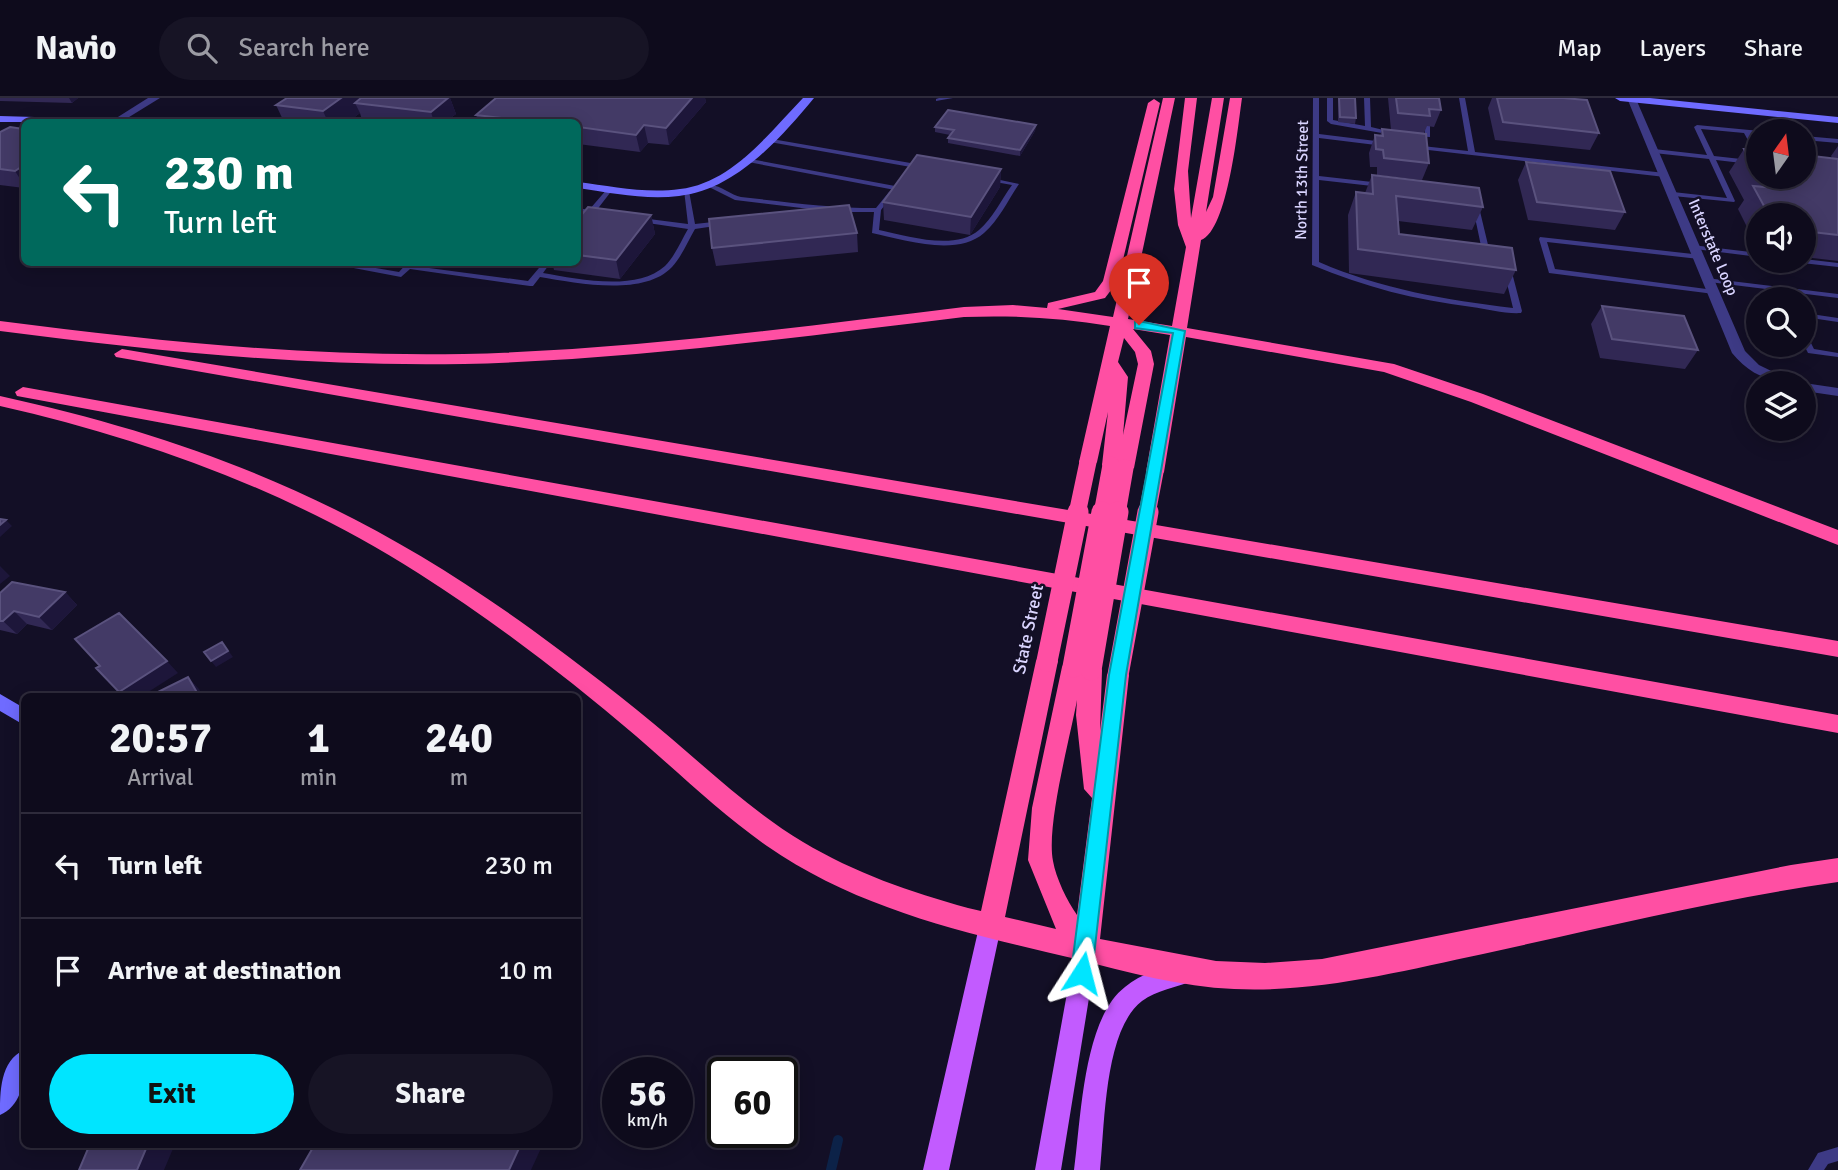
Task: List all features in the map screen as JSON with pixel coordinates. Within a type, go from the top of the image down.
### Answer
[{"type":"highway","points":[[0,326],[87,338],[263,354],[475,359],[615,352],[964,312],[1013,310],[1080,302],[1100,295],[1110,281],[1155,98]]},
{"type":"highway","name":"State Street","points":[[990,927],[1168,98]]},
{"type":"highway","points":[[1191,98],[1179,169],[1184,227],[1192,253]]},
{"type":"highway","points":[[1086,949],[1118,675],[1218,98]]},
{"type":"highway","points":[[1192,253],[1220,197],[1236,98]]},
{"type":"highway","points":[[1013,310],[1119,322],[1362,361],[1415,376],[1838,538]]},
{"type":"highway","points":[[1086,949],[1060,913],[1040,860],[1044,808],[1082,668],[1118,467],[1146,364],[1143,351],[1119,322]]},
{"type":"highway","points":[[0,332],[1838,649]]},
{"type":"highway","points":[[1110,361],[1120,377],[1118,467]]},
{"type":"highway","points":[[0,388],[1838,724]]},
{"type":"highway","points":[[0,401],[104,424],[172,445],[278,486],[357,527],[445,581],[548,653],[740,811],[793,850],[889,896],[990,927],[1191,971],[1275,976],[1366,967],[1688,895],[1838,870]]},
{"type":"highway","points":[[1082,668],[1100,822]]},
{"type":"main road","name":"State Street","points":[[940,1164],[990,927]]},
{"type":"main road","points":[[1048,1170],[1086,949]]},
{"type":"main road","points":[[1087,1170],[1108,1035],[1120,1008],[1152,982],[1191,971]]},
{"type":"street","points":[[120,119],[155,98]]},
{"type":"street","points":[[581,185],[658,193],[710,186],[745,160],[809,98]]},
{"type":"street","points":[[1626,99],[1837,121]]},
{"type":"street","name":"Interstate Loop","points":[[1626,99],[1665,175],[1745,361],[1760,371]]},
{"type":"street","points":[[0,119],[21,120]]},
{"type":"street","points":[[1816,389],[1838,392]]},
{"type":"street","points":[[0,702],[21,715]]},
{"type":"street","points":[[0,1103],[21,1067]]},
{"type":"lane","points":[[939,99],[949,98]]},
{"type":"lane","name":"North 13th Street","points":[[1316,98],[1315,263],[1350,280],[1424,300],[1518,311],[1504,258]]},
{"type":"lane","points":[[1462,98],[1472,153]]},
{"type":"lane","points":[[1333,102],[1334,114],[1330,121],[1334,123],[1368,127],[1380,132],[1425,136],[1428,136],[1427,126]]},
{"type":"lane","points":[[1354,105],[1367,103],[1368,127]]},
{"type":"lane","points":[[1354,116],[1368,118]]},
{"type":"lane","points":[[1673,194],[1732,201],[1697,127],[1746,132]]},
{"type":"lane","points":[[1316,136],[1391,144]]},
{"type":"lane","points":[[1816,139],[1838,141]]},
{"type":"lane","points":[[766,140],[925,168]]},
{"type":"lane","points":[[1405,146],[1665,175]]},
{"type":"lane","points":[[1654,151],[1746,161]]},
{"type":"lane","points":[[745,160],[895,188]]},
{"type":"lane","points":[[906,173],[912,166]]},
{"type":"lane","points":[[900,181],[878,210],[875,231],[943,244],[972,238],[981,232],[1016,184],[977,177]]},
{"type":"lane","points":[[1314,177],[1394,187]]},
{"type":"lane","points":[[710,186],[735,198],[878,210]]},
{"type":"lane","points":[[581,225],[610,189]]},
{"type":"lane","points":[[538,274],[587,282],[650,278],[668,267],[692,227],[686,191]]},
{"type":"lane","points":[[1473,196],[1485,249]]},
{"type":"lane","points":[[800,214],[841,209]]},
{"type":"lane","points":[[581,210],[603,214]]},
{"type":"lane","points":[[625,218],[692,227],[732,222]]},
{"type":"lane","points":[[1746,254],[1543,239],[1552,271],[1838,296]]},
{"type":"lane","points":[[1473,247],[1495,253]]},
{"type":"lane","points":[[1816,263],[1838,265]]},
{"type":"lane","points":[[348,266],[401,275],[410,266]]},
{"type":"lane","points":[[417,266],[530,284],[545,266]]},
{"type":"lane","points":[[1816,317],[1838,320]]},
{"type":"lane","points":[[1816,352],[1838,355]]},
{"type":"lane","points":[[1816,1170],[1823,1158],[1838,1154]]},
{"type":"building","points":[[287,98],[341,98],[323,111],[276,105]]},
{"type":"building","points":[[361,98],[448,98],[431,112],[355,103]]},
{"type":"building","points":[[496,98],[692,98],[666,128],[644,125],[636,135],[581,127],[581,119],[511,119],[476,115]]},
{"type":"building","points":[[1339,98],[1355,98],[1356,118],[1340,117]]},
{"type":"building","points":[[1396,98],[1439,98],[1441,110],[1429,109],[1430,116],[1398,113]]},
{"type":"building","points":[[1497,98],[1587,100],[1599,133],[1503,122]]},
{"type":"building","points":[[948,110],[1036,125],[1020,150],[948,138],[954,130],[935,127]]},
{"type":"building","points":[[10,127],[21,129],[21,167],[15,171],[0,169],[0,132]]},
{"type":"building","points":[[1382,129],[1426,134],[1429,163],[1384,158],[1383,150],[1376,149],[1375,135],[1383,136]]},
{"type":"building","points":[[917,155],[1001,169],[971,217],[883,202]]},
{"type":"building","points":[[1816,156],[1838,159],[1838,235],[1816,232],[1816,203],[1762,203],[1755,189],[1816,189]]},
{"type":"building","points":[[1526,162],[1610,171],[1625,212],[1537,202]]},
{"type":"building","points":[[1372,175],[1479,188],[1483,207],[1396,196],[1399,234],[1512,248],[1516,270],[1358,249],[1356,192],[1373,194]]},
{"type":"building","points":[[849,205],[857,233],[712,248],[709,219]]},
{"type":"building","points":[[588,207],[651,215],[616,260],[581,255],[581,215]]},
{"type":"building","points":[[1602,306],[1684,316],[1698,350],[1612,339]]},
{"type":"building","points":[[12,582],[65,592],[39,617],[14,611],[0,621],[0,593]]},
{"type":"building","points":[[119,613],[167,661],[119,692],[96,668],[100,666],[75,639]]},
{"type":"building","points":[[222,642],[228,651],[211,661],[204,652]]},
{"type":"building","points":[[188,677],[197,693],[156,693]]},
{"type":"building","points":[[88,1148],[146,1148],[137,1170],[79,1170]]},
{"type":"building","points":[[313,1148],[519,1148],[509,1170],[300,1170]]},
{"type":"waterway","points":[[831,1170],[838,1140]]},
{"type":"route","points":[[1082,973],[1118,675],[1179,331],[1139,325]]}]
